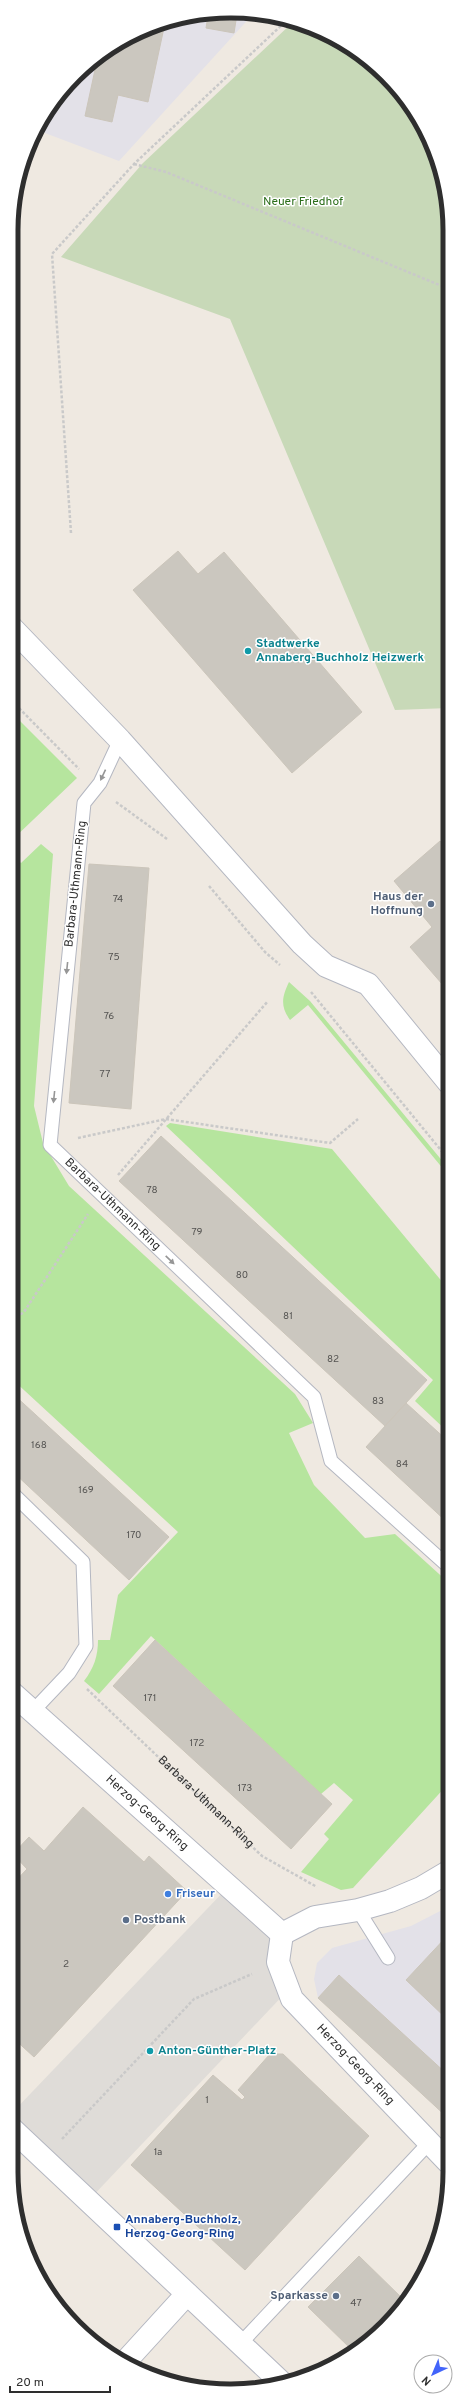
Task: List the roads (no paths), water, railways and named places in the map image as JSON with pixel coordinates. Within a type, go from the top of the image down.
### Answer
[{"type":"street","points":[[18,634],[120,740],[302,944],[326,966],[368,984],[443,1076]]},
{"type":"street","name":"Herzog-Georg-Ring","points":[[18,1697],[282,1934],[278,1962],[292,1999],[428,2144],[443,2158]]},
{"type":"street","points":[[282,1934],[315,1917],[358,1910],[390,1901],[421,1888],[443,1875]]},
{"type":"street","points":[[18,2135],[277,2379]]},
{"type":"street","points":[[129,2358],[187,2294]]},
{"type":"lane","name":"Barbara-Uthmann-Ring","points":[[120,740],[97,787],[84,803],[50,1144],[314,1397],[331,1461],[443,1562]]},
{"type":"lane","points":[[18,1498],[83,1562],[86,1646],[69,1673],[33,1711]]},
{"type":"lane","points":[[358,1910],[388,1958]]},
{"type":"lane","points":[[240,2344],[428,2144]]},
{"type":"place","name":"Stadtwerke Annaberg-Buchholz Heizwerk","points":[[248,651]]},
{"type":"place","name":"Haus der Hoffnung","points":[[431,904]]},
{"type":"place","name":"Friseur","points":[[168,1894]]},
{"type":"place","name":"Postbank","points":[[126,1920]]},
{"type":"place","name":"Anton-Günther-Platz","points":[[150,2051]]},
{"type":"place","name":"Annaberg-Buchholz, Herzog-Georg-Ring","points":[[117,2227]]},
{"type":"place","name":"Sparkasse","points":[[336,2296]]},
{"type":"park label","name":"Neuer Friedhof","points":[[303,202]]}]
